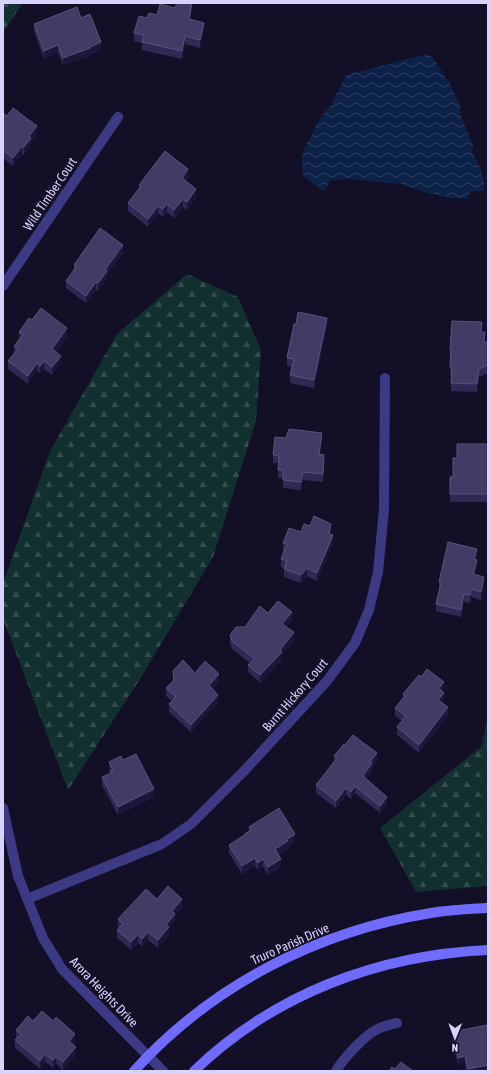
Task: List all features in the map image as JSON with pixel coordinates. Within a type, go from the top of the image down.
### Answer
[{"type":"street","name":"Wild Timber Court","points":[[3,286],[118,117]]},
{"type":"street","name":"Burnt Hickory Court","points":[[27,899],[162,844],[191,824],[245,770],[328,681],[355,643],[369,610],[378,572],[384,510],[384,378]]},
{"type":"street","name":"Arora Heights Drive","points":[[3,808],[18,876],[43,938],[62,969],[163,1071]]},
{"type":"street","name":"Truro Parish Drive","points":[[134,1071],[148,1055],[181,1025],[225,992],[283,958],[324,940],[384,922],[431,913],[488,908]]},
{"type":"street","points":[[194,1071],[233,1037],[289,1002],[317,988],[351,975],[396,962],[434,955],[488,950]]},
{"type":"street","points":[[336,1071],[341,1063],[355,1048],[375,1030],[397,1023]]},
{"type":"green space","points":[[3,3],[23,3],[3,32]]},
{"type":"green space","points":[[187,274],[238,297],[261,350],[256,421],[213,557],[140,679],[68,790],[3,619],[3,583],[50,451],[117,334]]},
{"type":"green space","points":[[488,714],[488,886],[416,892],[380,828],[482,746]]},
{"type":"water","points":[[423,55],[432,56],[451,86],[460,106],[460,114],[473,145],[472,152],[480,167],[484,181],[484,191],[471,191],[467,199],[452,198],[428,193],[401,184],[350,179],[331,180],[324,191],[303,176],[303,151],[318,122],[332,103],[346,75]]},
{"type":"building","points":[[177,3],[192,3],[189,19],[204,23],[200,40],[185,36],[182,51],[142,42],[144,35],[134,33],[139,16],[147,18],[149,13],[157,15],[160,4],[175,8]]},
{"type":"building","points":[[77,7],[81,18],[90,14],[101,42],[90,48],[63,58],[58,45],[44,51],[34,24]]},
{"type":"building","points":[[13,108],[37,126],[29,136],[31,138],[24,147],[22,146],[13,158],[3,150],[3,113],[7,116]]},
{"type":"building","points":[[165,151],[188,169],[182,178],[196,189],[187,202],[183,199],[174,210],[167,204],[163,209],[158,206],[148,219],[128,203],[141,186],[139,185]]},
{"type":"building","points":[[100,228],[123,245],[105,270],[107,271],[98,283],[96,282],[86,296],[66,281],[76,267],[74,265]]},
{"type":"building","points":[[41,308],[67,328],[52,349],[61,356],[52,367],[44,361],[40,366],[37,363],[28,376],[8,361],[18,349],[14,346],[23,335],[19,332],[29,318],[32,320]]},
{"type":"building","points":[[298,312],[327,318],[314,380],[290,375],[294,359],[287,358]]},
{"type":"building","points":[[452,321],[482,322],[481,332],[485,332],[484,342],[488,342],[488,366],[479,368],[477,384],[451,383],[452,367],[450,367],[450,349]]},
{"type":"building","points":[[289,429],[322,433],[319,454],[324,455],[323,474],[303,472],[301,482],[283,480],[283,470],[278,470],[279,456],[273,455],[275,437],[286,438]]},
{"type":"building","points":[[457,444],[488,444],[488,494],[450,494],[450,477],[453,477],[453,458],[457,458]]},
{"type":"building","points":[[314,516],[331,524],[329,534],[333,535],[317,573],[307,568],[301,575],[284,569],[287,561],[281,559],[287,544],[283,543],[289,528],[301,532],[304,524],[310,526]]},
{"type":"building","points":[[448,542],[477,549],[474,559],[477,560],[473,574],[484,577],[481,592],[471,589],[470,595],[464,594],[461,610],[436,604],[441,583],[439,582]]},
{"type":"building","points":[[278,601],[292,612],[282,624],[294,632],[280,650],[282,652],[260,675],[248,665],[255,659],[232,641],[230,635],[236,627],[245,627],[260,606],[268,613]]},
{"type":"building","points":[[183,660],[195,673],[205,661],[219,674],[209,685],[218,695],[191,725],[169,704],[176,697],[166,688],[174,680],[173,671]]},
{"type":"building","points":[[427,669],[444,682],[439,688],[444,693],[438,700],[448,707],[419,745],[397,727],[406,716],[395,708],[405,696],[403,694],[419,675],[421,677]]},
{"type":"building","points":[[353,735],[377,753],[370,762],[372,763],[363,776],[387,797],[380,806],[355,786],[351,792],[346,788],[336,801],[316,785],[337,758],[334,756]]},
{"type":"building","points":[[136,754],[154,789],[118,807],[102,777],[111,773],[110,771],[113,770],[109,762],[121,756],[123,760]]},
{"type":"building","points":[[279,808],[295,834],[286,840],[288,841],[275,849],[281,859],[268,867],[263,859],[258,863],[255,858],[242,866],[229,845],[251,830],[249,827]]},
{"type":"building","points":[[168,886],[182,899],[172,911],[175,914],[166,925],[169,927],[158,940],[148,932],[142,939],[138,935],[131,942],[117,930],[123,924],[118,919],[146,889],[157,899]]},
{"type":"building","points":[[42,1011],[53,1021],[56,1017],[75,1034],[69,1041],[76,1047],[63,1062],[56,1057],[53,1060],[45,1054],[40,1061],[15,1040],[21,1034],[16,1030],[28,1016],[33,1021]]},
{"type":"building","points":[[487,1025],[488,1065],[468,1069],[465,1056],[458,1058],[452,1032]]},
{"type":"building","points":[[401,1062],[413,1071],[389,1071],[392,1067],[395,1069]]}]
